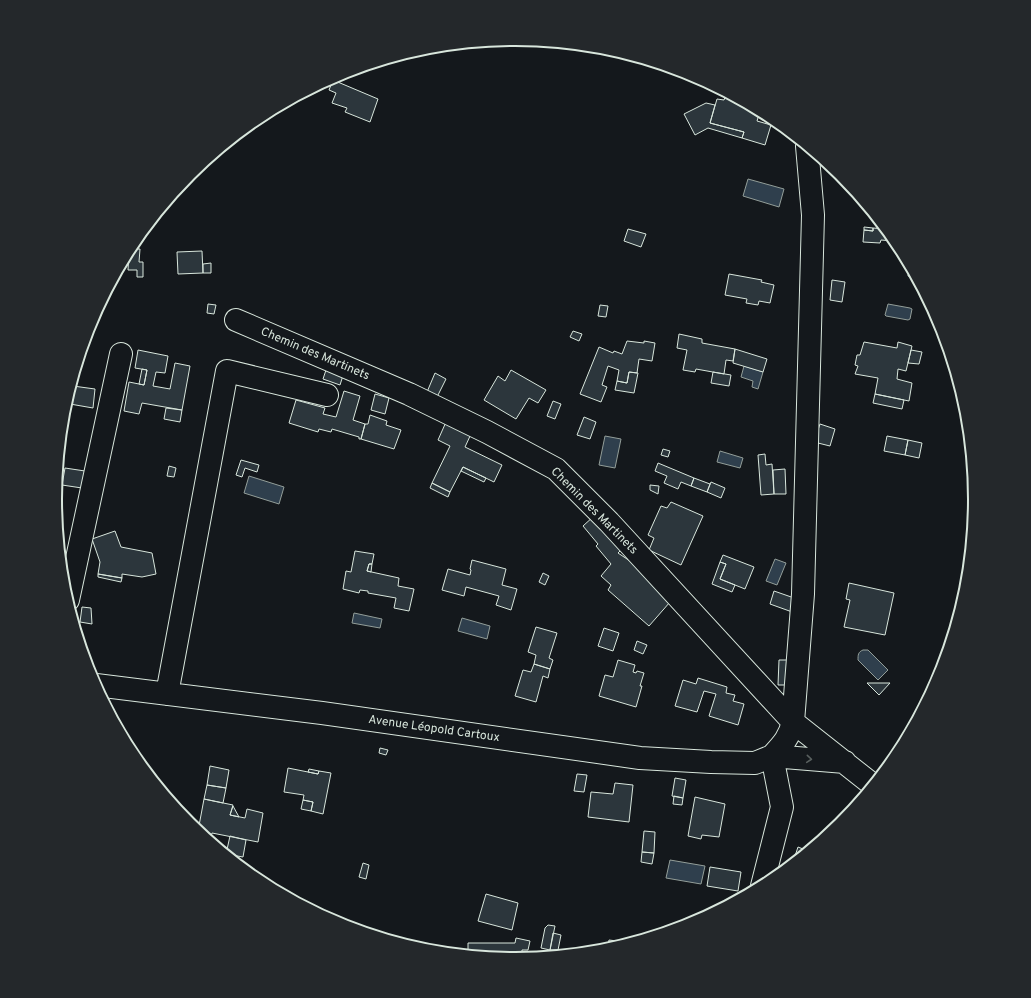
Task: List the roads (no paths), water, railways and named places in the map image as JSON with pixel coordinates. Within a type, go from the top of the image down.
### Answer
[{"type":"street","points":[[772,756],[790,733],[803,594],[813,215],[808,153]]},
{"type":"street","name":"Chemin des Martinets","points":[[236,320],[409,394],[487,432],[556,469],[609,522],[792,722],[869,782]]},
{"type":"street","points":[[71,586],[121,354]]},
{"type":"street","points":[[167,694],[227,371],[327,395]]},
{"type":"street","name":"Avenue Léopold Cartoux","points":[[103,686],[322,714],[640,758],[755,763],[772,756]]},
{"type":"street","points":[[772,756],[845,762]]},
{"type":"street","points":[[764,878],[782,807],[772,756]]},
{"type":"water","points":[[748,179],[784,189],[779,207],[743,196]]},
{"type":"water","points":[[888,304],[912,309],[910,319],[908,320],[886,316]]},
{"type":"water","points":[[744,366],[763,372],[758,389],[752,387],[753,381],[741,377]]},
{"type":"water","points":[[605,436],[621,439],[615,468],[599,465]]},
{"type":"water","points":[[720,451],[743,458],[740,468],[717,462]]},
{"type":"water","points":[[249,476],[284,487],[279,504],[244,493]]},
{"type":"water","points":[[775,559],[786,563],[777,585],[766,581]]},
{"type":"water","points":[[354,613],[382,619],[380,628],[352,623]]},
{"type":"water","points":[[462,618],[490,626],[487,639],[458,631]]},
{"type":"water","points":[[863,650],[868,650],[888,670],[878,680],[858,660],[860,652]]},
{"type":"water","points":[[670,860],[705,866],[701,884],[666,878]]}]
